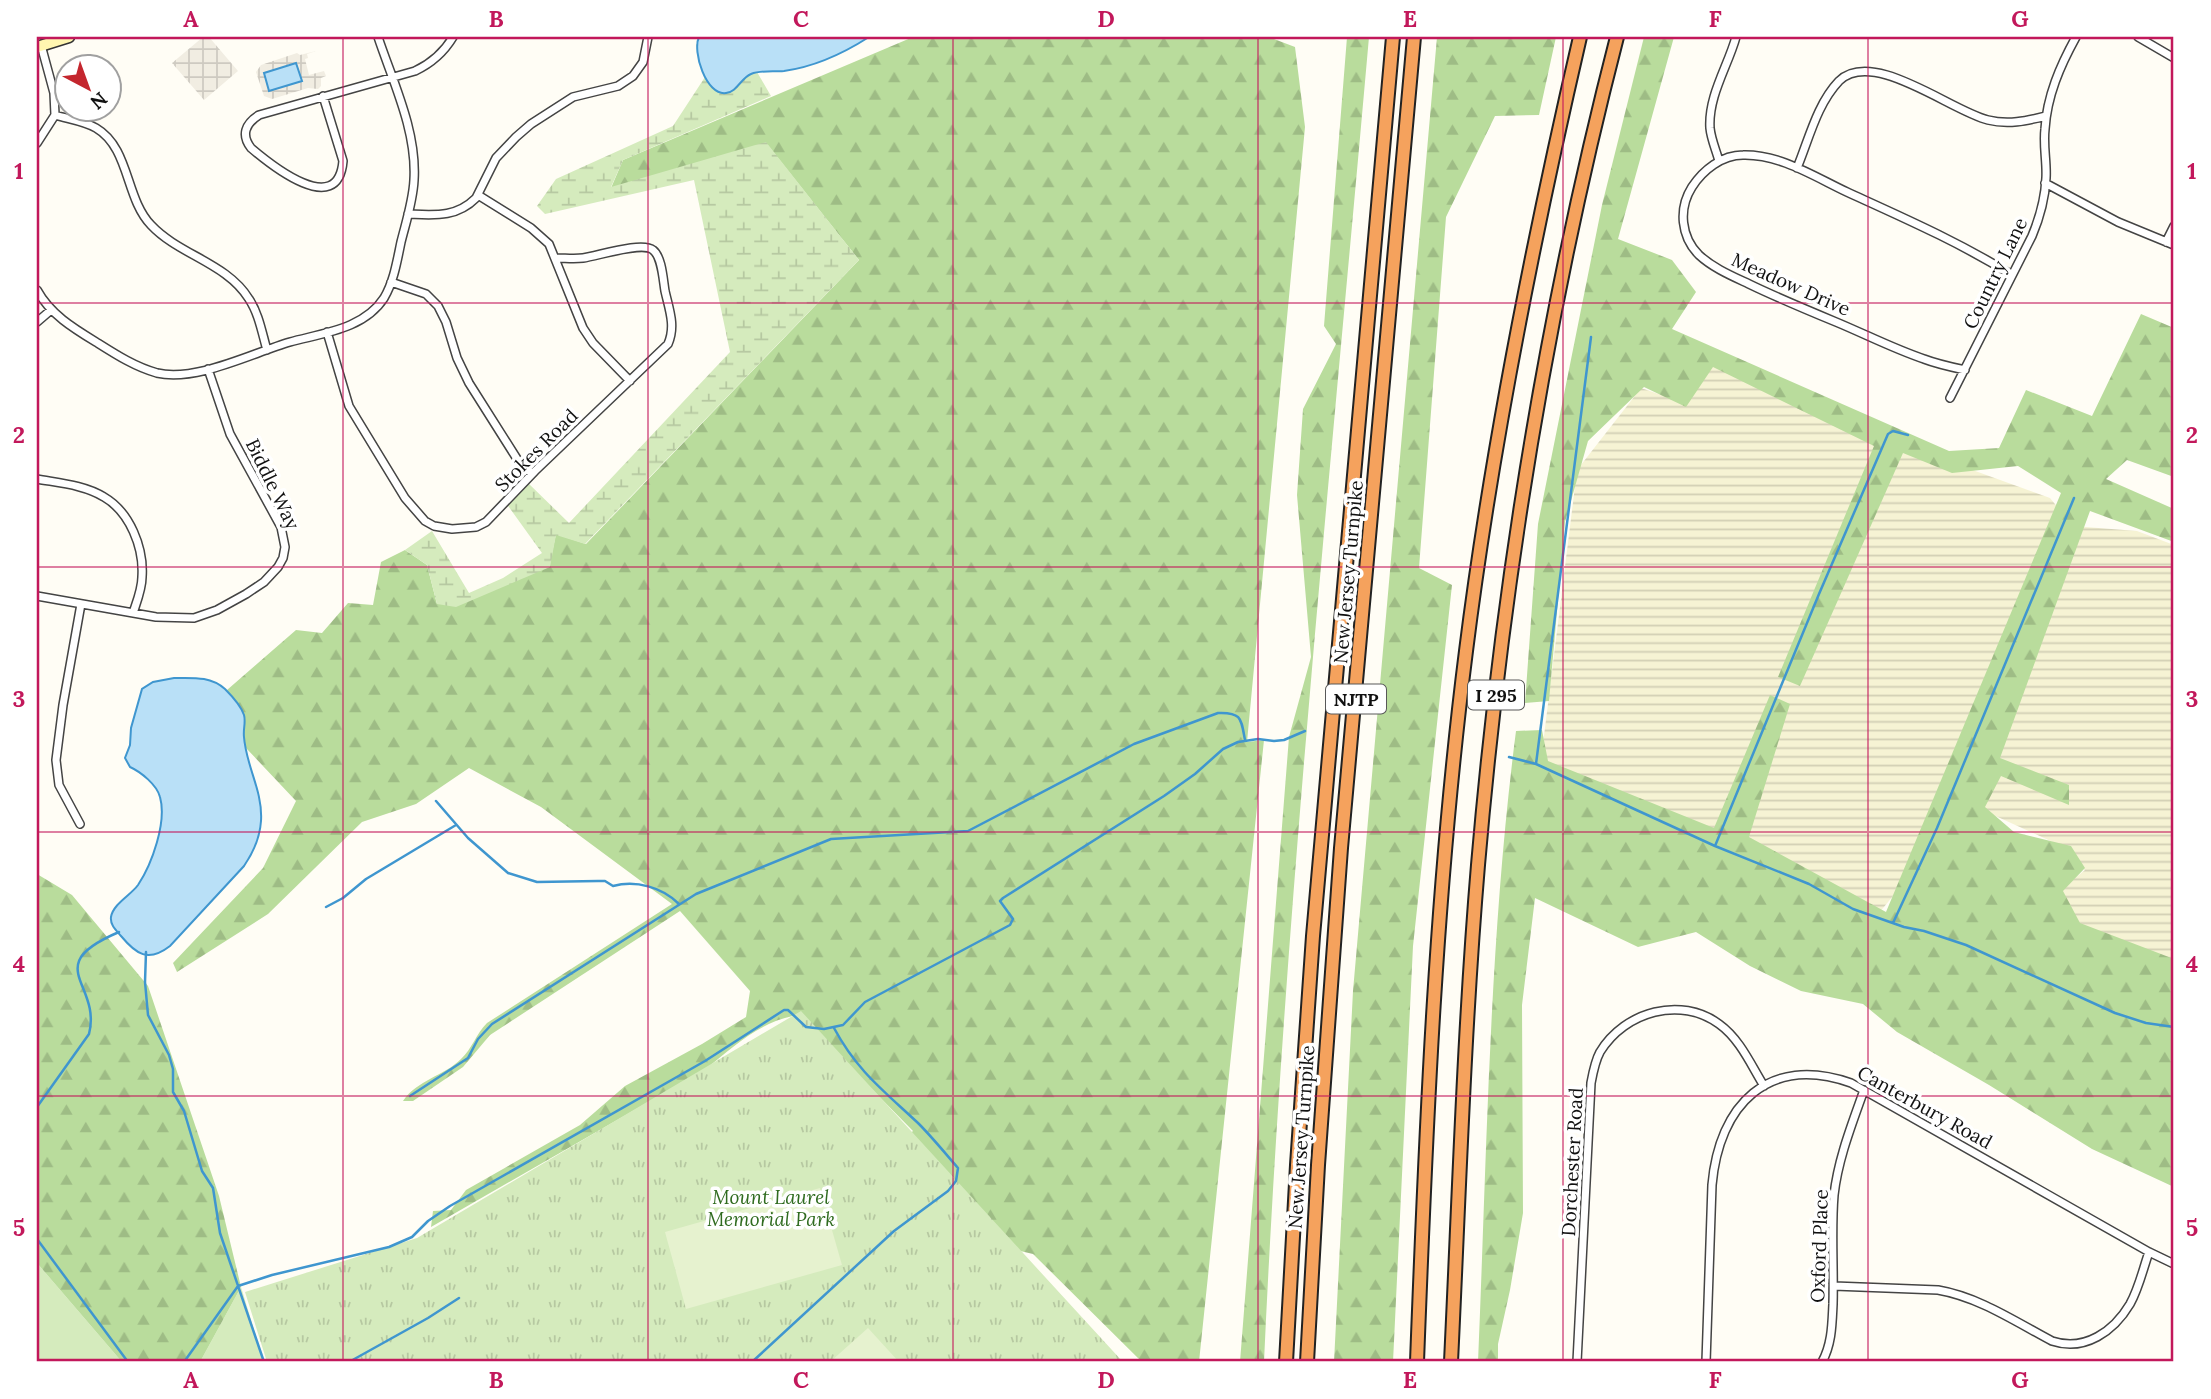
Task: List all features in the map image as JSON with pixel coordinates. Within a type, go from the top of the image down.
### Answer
[{"type":"highway","name":"New Jersey Turnpike","points":[[1286,1362],[1313,936],[1393,37]]},
{"type":"highway","name":"New Jersey Turnpike","points":[[1307,1362],[1341,848],[1414,37]]},
{"type":"highway","name":"I 295","points":[[1417,1362],[1440,919],[1466,648],[1486,505],[1517,326],[1541,206],[1580,37]]},
{"type":"highway","name":"I 295","points":[[1451,1362],[1469,988],[1485,787],[1498,674],[1513,561],[1546,360],[1582,184],[1617,37]]},
{"type":"street","points":[[52,87],[39,46],[69,37]]},
{"type":"street","points":[[37,290],[51,310],[105,348],[147,370],[171,375],[208,369],[348,326],[369,314],[384,297],[391,282],[414,181],[409,130],[378,37]]},
{"type":"street","points":[[323,96],[343,161],[335,182],[320,188],[303,184],[251,148],[246,142],[247,126],[259,115],[323,96],[391,76],[415,71],[441,53],[453,37]]},
{"type":"street","points":[[408,214],[448,215],[470,204],[478,195],[496,158],[531,124],[573,97],[618,86],[633,76],[643,62],[648,37]]},
{"type":"street","points":[[1736,37],[1713,100],[1710,117],[1710,132],[1720,161],[1744,154],[1797,168],[1936,232],[2012,275]]},
{"type":"street","name":"Country Lane","points":[[1950,398],[2041,214],[2045,183],[2046,116],[2051,92],[2076,37]]},
{"type":"street","points":[[2138,37],[2174,58]]},
{"type":"street","points":[[1797,168],[1827,97],[1842,79],[1857,72],[1872,72],[1897,80],[1990,121],[2018,123],[2046,116]]},
{"type":"street","points":[[37,143],[52,120]]},
{"type":"street","points":[[80,122],[106,135],[117,152],[135,200],[146,219],[161,234],[236,283],[253,305],[267,349]]},
{"type":"street","name":"Meadow Drive","points":[[1720,161],[1696,181],[1684,206],[1683,226],[1686,236],[1691,246],[1707,262],[1791,304],[1925,360],[1965,370]]},
{"type":"street","points":[[2045,183],[2118,222],[2174,246]]},
{"type":"street","points":[[478,195],[537,232],[549,244],[583,328],[593,343],[630,381]]},
{"type":"street","points":[[2166,242],[2174,226]]},
{"type":"street","name":"Stokes Road","points":[[327,332],[349,406],[405,498],[425,521],[434,526],[452,530],[482,525],[668,344],[671,337],[672,320],[660,263],[654,251],[644,246],[581,258],[556,258]]},
{"type":"street","points":[[391,282],[426,294],[438,306],[469,383],[519,463],[532,474]]},
{"type":"street","points":[[37,322],[51,310]]},
{"type":"street","name":"Biddle Way","points":[[37,596],[169,619],[194,618],[228,605],[271,575],[283,558],[284,537],[281,527],[230,434],[208,369]]},
{"type":"street","points":[[37,479],[90,491],[106,498],[125,516],[134,532],[142,566],[142,581],[133,613]]},
{"type":"street","points":[[80,824],[59,785],[56,760],[81,604]]},
{"type":"street","name":"Dorchester Road","points":[[1577,1362],[1591,1083],[1595,1064],[1604,1046],[1619,1031],[1645,1015],[1664,1010],[1684,1010],[1703,1015],[1727,1031],[1743,1051],[1764,1086]]},
{"type":"street","name":"Canterbury Road","points":[[1706,1362],[1712,1185],[1723,1133],[1734,1112],[1764,1086],[1781,1078],[1803,1073],[1839,1079],[1864,1090],[2174,1264]]},
{"type":"street","name":"Oxford Place","points":[[1822,1362],[1832,1332],[1836,1184],[1843,1153],[1864,1090]]},
{"type":"street","points":[[1834,1286],[1955,1293],[1970,1298],[2053,1341],[2077,1344],[2101,1335],[2120,1318],[2134,1295],[2149,1252]]},
{"type":"shaded area","points":[[203,37],[209,37],[238,71],[204,100],[172,63]]},
{"type":"shaded area","points":[[316,51],[307,54],[308,58],[305,59],[309,75],[324,71],[326,76],[321,78],[321,86],[318,89],[308,88],[272,99],[264,96],[256,72],[261,65],[297,53],[300,55]]},
{"type":"shaded area","points":[[1712,362],[1909,447],[2050,498],[2073,526],[2137,531],[2174,545],[2174,960],[2064,921],[2057,893],[2085,870],[2055,843],[1978,808],[1917,867],[1874,919],[1541,760],[1577,470],[1641,388],[1685,403]]},
{"type":"green space","points":[[913,37],[1269,37],[1295,47],[1305,127],[1247,742],[1264,740],[1199,1362],[1142,1362],[1033,1254],[978,1241],[888,1153],[913,1131],[799,1015],[761,1028],[706,1069],[431,1227],[433,1211],[451,1210],[466,1190],[580,1125],[625,1086],[746,1017],[750,991],[680,911],[490,1035],[463,1067],[413,1101],[403,1101],[416,1088],[461,1059],[487,1023],[672,904],[541,807],[469,768],[416,804],[362,822],[268,914],[177,972],[173,963],[263,868],[296,801],[246,748],[227,690],[296,630],[322,633],[348,603],[373,605],[381,562],[405,550],[427,565],[437,604],[549,567],[556,534],[586,544],[859,260],[766,143],[611,188],[623,160]]},
{"type":"green space","points":[[1347,37],[1369,37],[1296,864],[1283,1030],[1264,1362],[1240,1362],[1289,737],[1311,657],[1297,495],[1303,409],[1336,344],[1324,326]]},
{"type":"green space","points":[[1437,37],[1556,37],[1539,115],[1495,116],[1446,217],[1419,568],[1452,585],[1413,946],[1393,1362],[1334,1362],[1353,991]]},
{"type":"green space","points":[[1644,37],[1674,37],[1618,239],[1672,260],[1696,292],[1672,329],[1949,451],[1999,448],[2026,390],[2092,416],[2141,314],[2174,328],[2174,477],[2127,460],[2106,479],[2174,509],[2174,542],[2090,511],[2000,758],[2069,785],[2069,805],[2001,776],[1985,807],[2014,832],[2071,846],[2085,868],[2063,891],[2080,923],[2174,959],[2174,1187],[2092,1149],[1897,1032],[1863,1004],[1801,991],[1750,966],[1696,932],[1638,947],[1535,898],[1522,1005],[1523,1213],[1498,1344],[1498,1362],[1478,1362],[1494,967],[1516,731],[1542,730],[1548,761],[1714,828],[1770,695],[1790,704],[1749,837],[1886,912],[2061,493],[2018,466],[1952,473],[1903,453],[1800,686],[1778,677],[1874,446],[1713,367],[1686,407],[1644,387],[1588,441],[1565,522],[1549,701],[1525,703],[1538,524],[1602,205]]},
{"type":"green space","points":[[696,44],[757,72],[771,96],[623,160],[611,187],[766,142],[859,260],[585,544],[556,535],[550,567],[456,607],[437,604],[427,565],[405,550],[432,531],[469,593],[503,578],[542,553],[506,503],[526,481],[569,523],[730,352],[694,180],[545,214],[537,206],[556,179],[673,126],[705,77]]},
{"type":"green space","points":[[37,874],[72,895],[148,986],[219,1196],[241,1287],[200,1362],[122,1362],[37,1263]]},
{"type":"green space","name":"Mount Laurel Memorial Park","points":[[801,1011],[1123,1362],[267,1362],[245,1292],[417,1238]]},
{"type":"green space","points":[[820,1188],[842,1265],[686,1309],[665,1232]]},
{"type":"green space","points":[[37,1263],[122,1362],[37,1362]]},
{"type":"green space","points":[[241,1287],[264,1362],[200,1362]]},
{"type":"green space","points":[[868,1328],[899,1362],[830,1362]]},
{"type":"water","points":[[699,37],[869,37],[817,63],[784,71],[751,74],[726,93],[712,87],[702,71],[697,52]]},
{"type":"water","points":[[296,63],[302,81],[269,91],[264,73]]},
{"type":"water","points":[[174,678],[213,682],[225,689],[241,708],[245,718],[245,748],[259,799],[261,821],[256,844],[244,866],[170,946],[149,955],[132,948],[112,925],[111,920],[112,912],[135,889],[153,855],[160,830],[162,807],[156,788],[130,767],[125,758],[142,689],[153,682]]},
{"type":"waterway","points":[[1536,764],[1591,337]]},
{"type":"waterway","points":[[1715,846],[1888,434],[1893,431],[1908,435]]},
{"type":"waterway","points":[[1893,923],[1937,828],[2074,498]]},
{"type":"waterway","points":[[410,1096],[468,1058],[478,1039],[492,1024],[696,894],[831,839],[968,831],[1134,744],[1218,713],[1232,714],[1239,718],[1245,740]]},
{"type":"waterway","points":[[184,1362],[238,1286],[272,1275],[389,1247],[412,1237],[428,1221],[450,1206],[705,1061],[784,1010],[788,1010],[806,1027],[824,1029],[843,1025],[865,1002],[1010,925],[1013,919],[1000,901],[1003,898],[1164,796],[1195,774],[1223,749],[1238,742],[1258,739],[1284,740],[1305,731]]},
{"type":"waterway","points":[[1509,757],[1536,764],[1715,846],[1809,884],[1853,909],[1966,945],[2115,1013],[2146,1023],[2174,1027]]},
{"type":"waterway","points":[[436,801],[468,838],[508,873],[537,882],[605,881],[613,886],[648,886],[665,893],[679,904]]},
{"type":"waterway","points":[[326,907],[343,898],[366,879],[456,825]]},
{"type":"waterway","points":[[37,1107],[89,1034],[91,1016],[78,966],[82,955],[95,944],[119,932]]},
{"type":"waterway","points":[[146,952],[148,1015],[169,1055],[173,1069],[173,1092],[184,1111],[202,1171],[213,1188],[220,1233],[264,1362]]},
{"type":"waterway","points":[[752,1362],[894,1231],[948,1191],[956,1181],[958,1168],[923,1128],[862,1069],[834,1028]]},
{"type":"waterway","points":[[37,1239],[128,1362]]},
{"type":"waterway","points":[[349,1362],[459,1298]]}]
